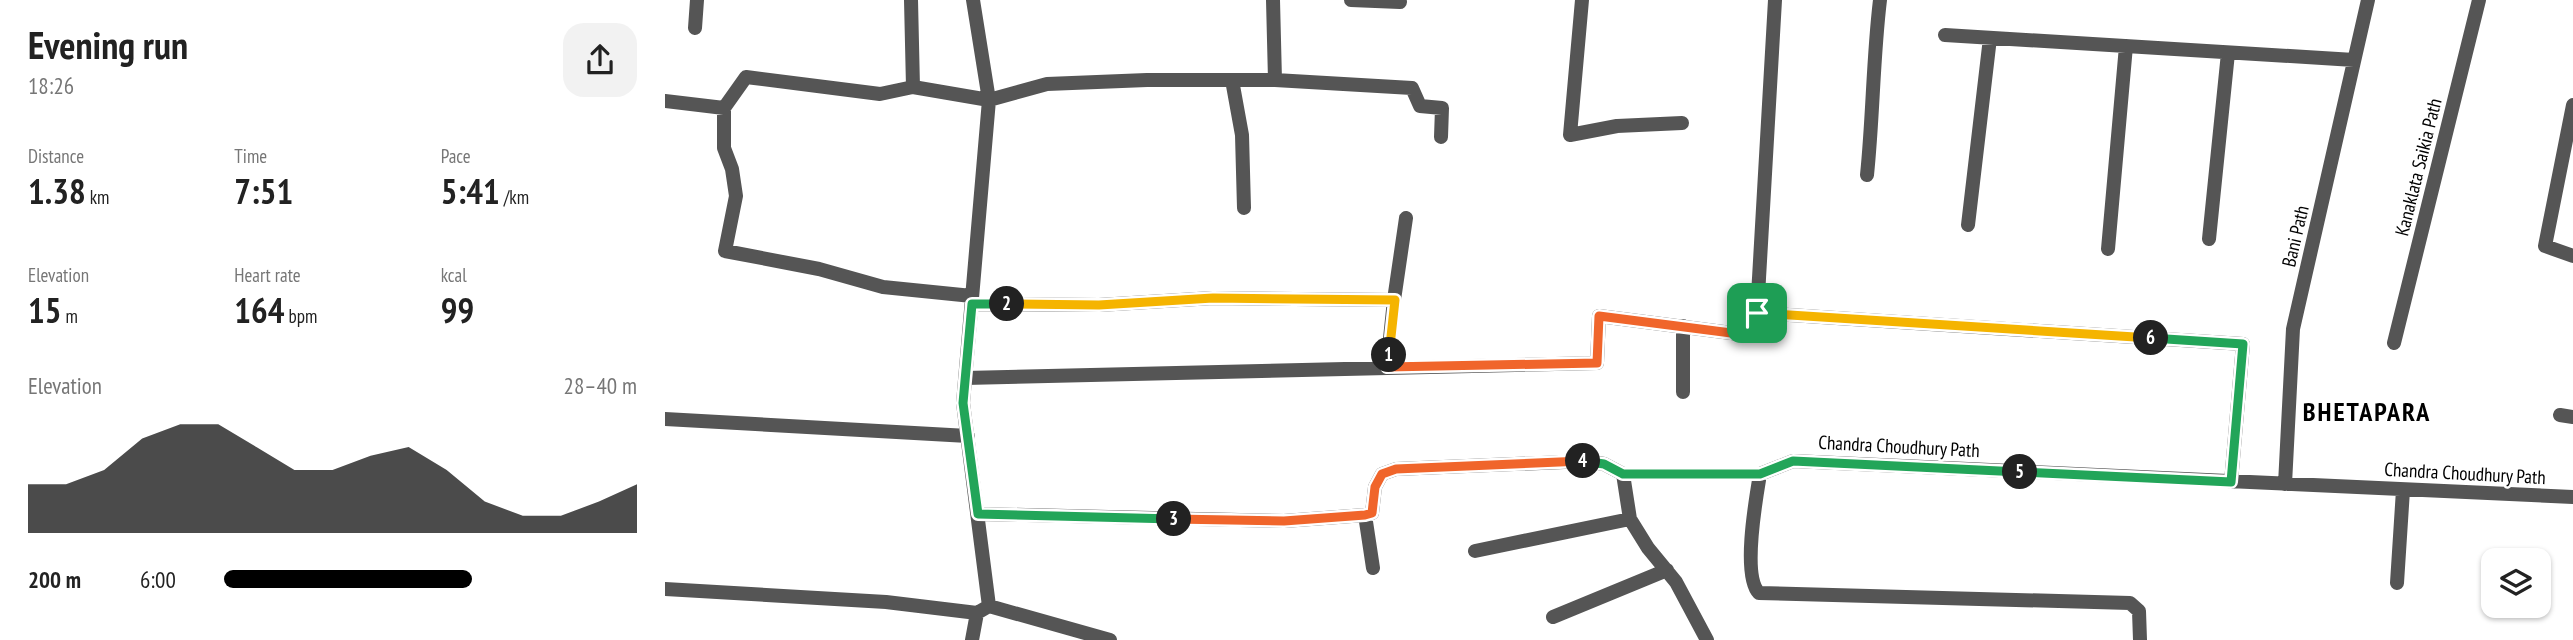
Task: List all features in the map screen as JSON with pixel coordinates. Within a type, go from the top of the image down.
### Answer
[{"type":"street","points":[[695,28],[697,0]]},
{"type":"street","points":[[911,0],[913,87]]},
{"type":"street","points":[[972,640],[983,610],[978,514],[963,403],[989,100],[973,0]]},
{"type":"street","points":[[1273,0],[1275,79]]},
{"type":"street","points":[[1351,0],[1401,2]]},
{"type":"street","points":[[1582,0],[1570,135],[1617,126],[1682,123]]},
{"type":"street","points":[[965,378],[1597,363],[1599,316],[1739,334],[1754,329],[1775,0]]},
{"type":"street","points":[[1867,175],[1873,123],[1874,51],[1880,0]]},
{"type":"street","name":"Bani Path","points":[[2285,484],[2293,329],[2368,0]]},
{"type":"street","name":"Kanaklata Saikia Path","points":[[2395,343],[2479,0]]},
{"type":"street","points":[[1945,35],[2354,60]]},
{"type":"street","points":[[1968,225],[1990,38]]},
{"type":"street","points":[[2108,249],[2126,46]]},
{"type":"street","points":[[2209,239],[2228,52]]},
{"type":"street","points":[[1395,300],[1213,298],[1099,305],[972,300],[883,287],[819,269],[725,251],[736,197],[732,170],[724,148],[724,108],[746,77],[880,94],[913,87],[989,100],[1047,84],[1147,79],[1275,79],[1412,88],[1420,106],[1442,108],[1441,137]]},
{"type":"street","points":[[1232,79],[1243,135],[1244,208]]},
{"type":"street","points":[[665,101],[724,108]]},
{"type":"street","points":[[2573,105],[2545,246],[2573,256]]},
{"type":"street","points":[[1387,367],[1406,218]]},
{"type":"street","points":[[1757,313],[2243,344],[2231,482]]},
{"type":"street","points":[[1683,326],[1683,392]]},
{"type":"street","points":[[665,419],[968,436]]},
{"type":"street","points":[[978,514],[1284,521],[1365,515],[1372,513],[1375,487],[1382,474],[1396,469],[1587,461],[1604,464],[1623,474],[1630,519],[1676,582],[1707,640]]},
{"type":"street","name":"Chandra Choudhury Path","points":[[1623,474],[1760,474],[1793,461],[2573,497]]},
{"type":"street","points":[[1760,474],[1752,531],[1752,577],[1754,589],[1759,593],[2130,603],[2139,611],[2140,640]]},
{"type":"street","points":[[2397,583],[2403,490]]},
{"type":"street","points":[[1365,515],[1373,568]]},
{"type":"street","points":[[1475,551],[1630,519]]},
{"type":"street","points":[[1553,617],[1667,570]]},
{"type":"street","points":[[665,589],[983,610],[1110,640]]},
{"type":"district","name":"BHETAPARA","points":[[2367,412]]},
{"type":"route","points":[[1213,298],[1395,300],[1387,367],[1597,363],[1599,316],[1739,334],[1754,329],[1757,313],[2243,344],[2231,482],[1793,461],[1760,474],[1623,474],[1604,464],[1587,461],[1396,469],[1382,474],[1375,487],[1372,513],[1365,515],[1284,521],[978,514],[963,403],[972,304],[1099,305],[1213,298]]}]
